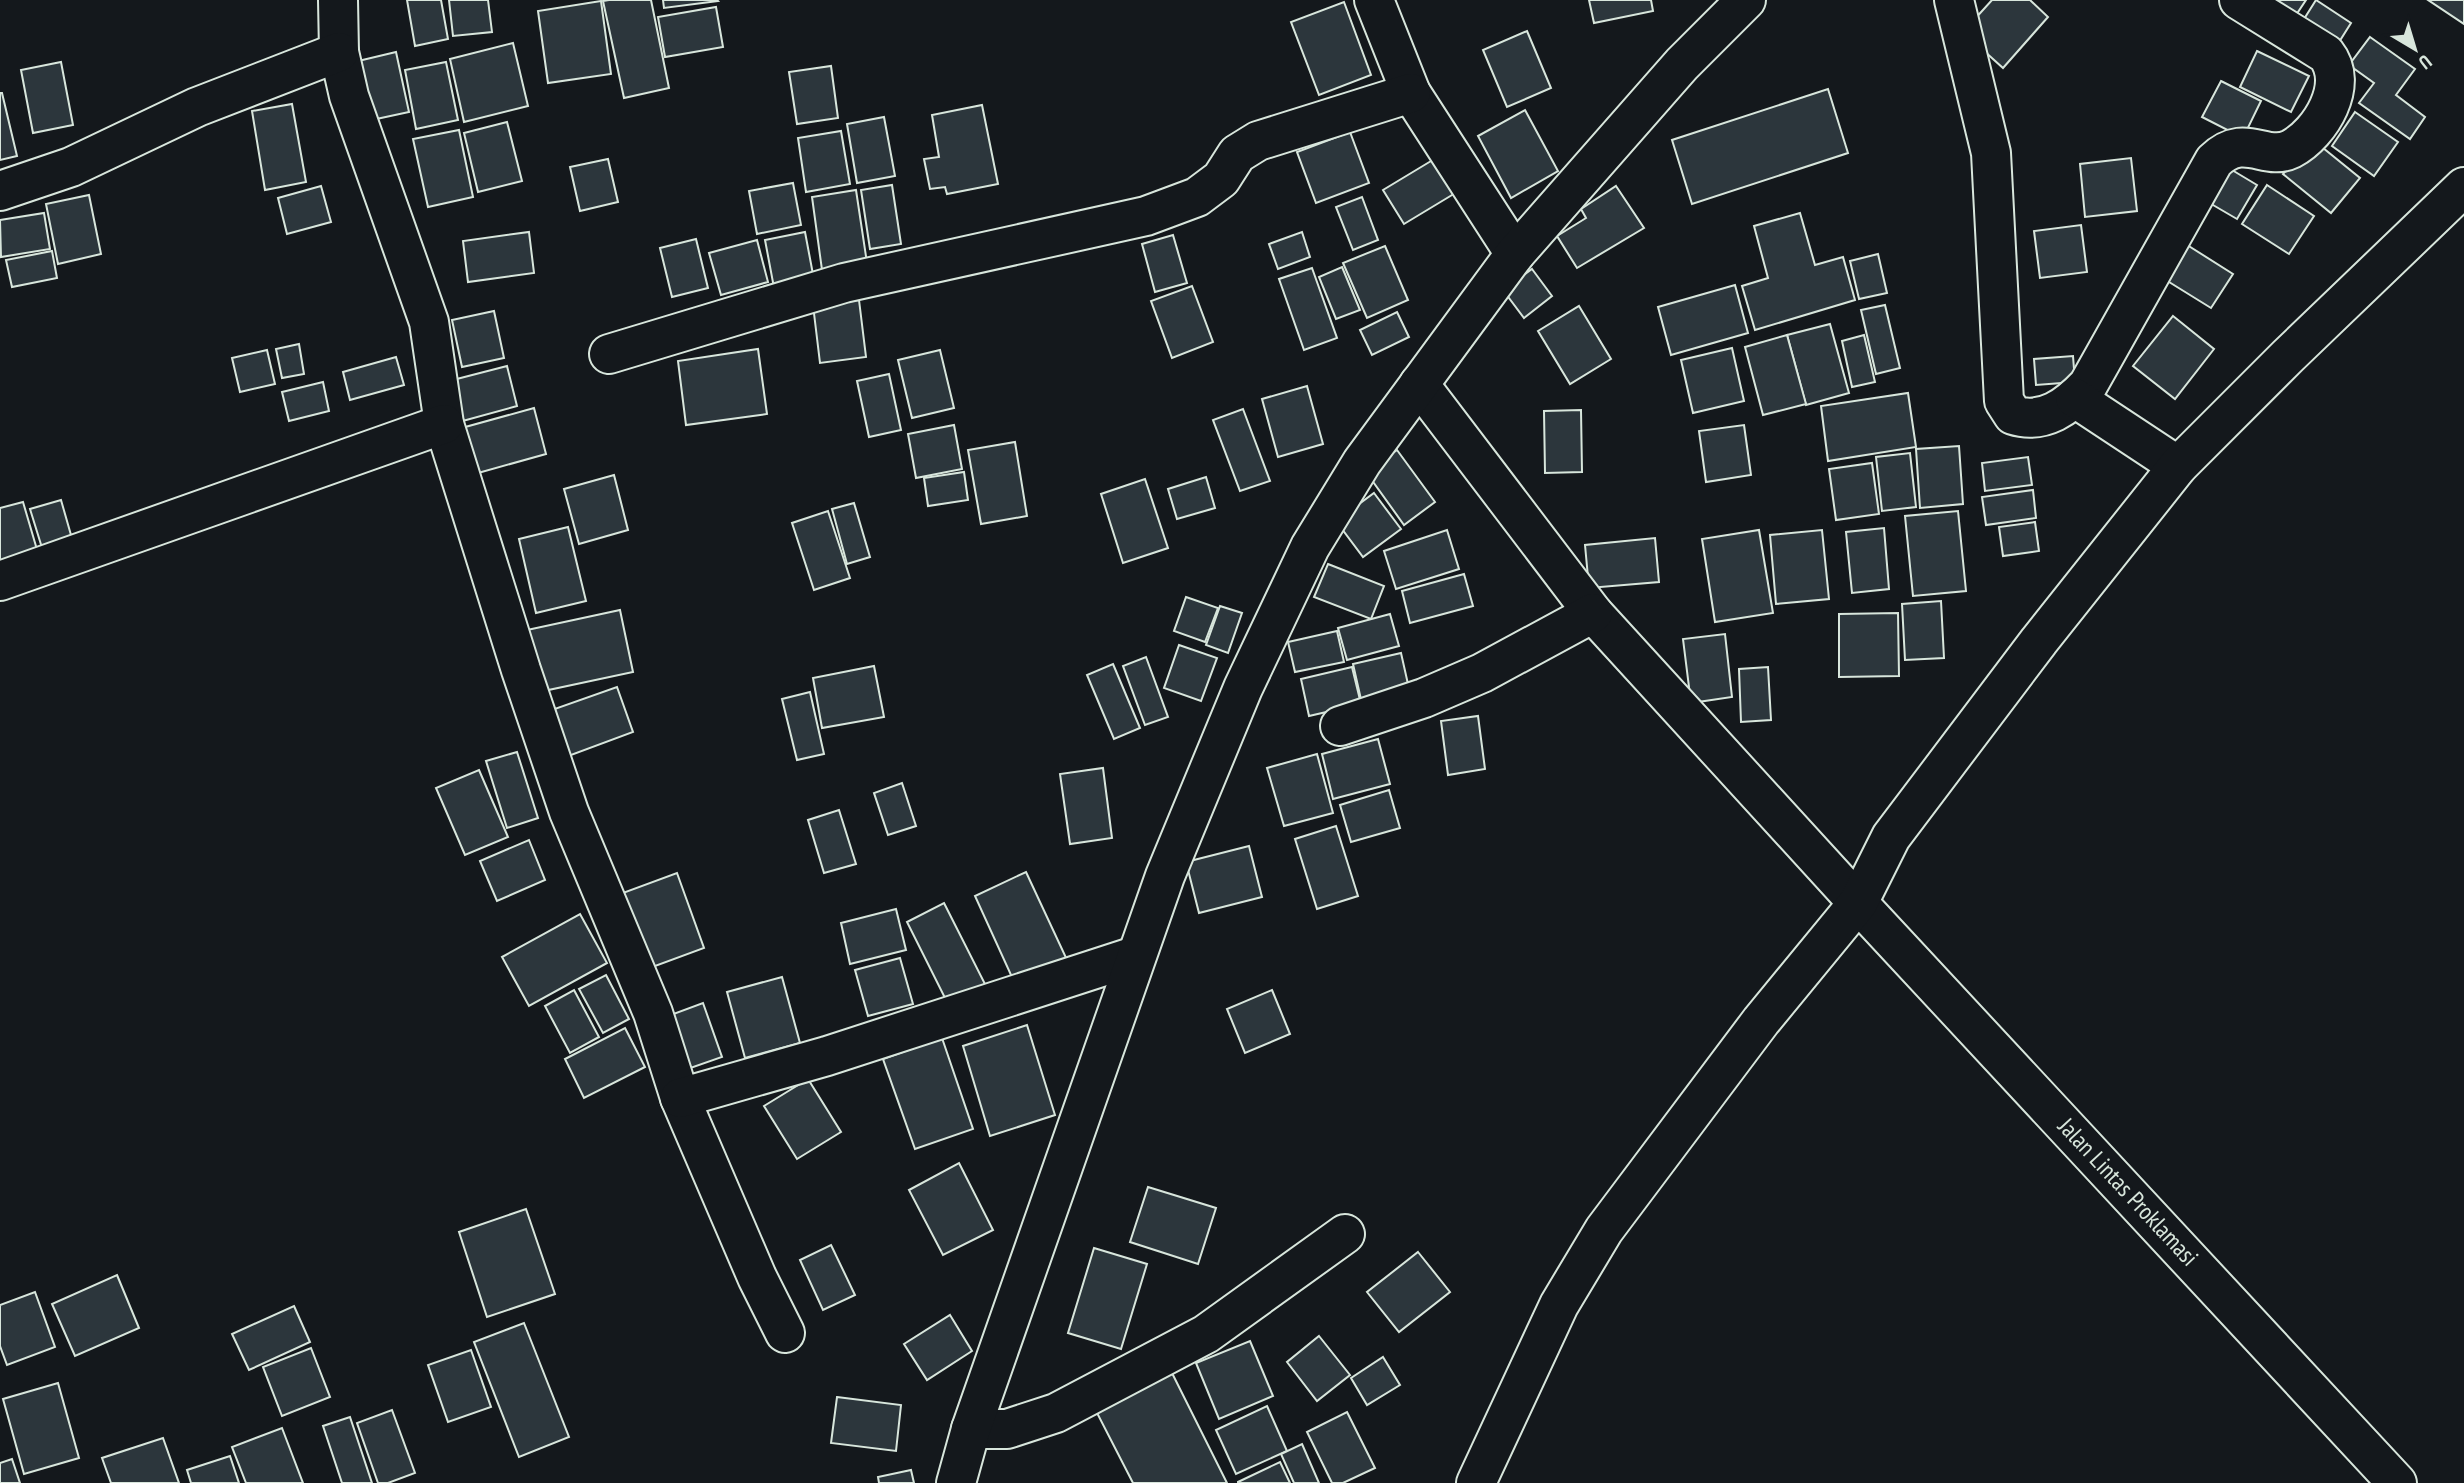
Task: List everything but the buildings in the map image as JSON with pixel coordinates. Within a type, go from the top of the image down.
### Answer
[{"type":"street","points":[[338,0],[339,52],[349,96],[429,322],[444,424],[521,670],[569,812],[653,1013],[680,1098],[757,1277],[785,1333]]},
{"type":"street","points":[[1374,0],[1411,93],[1515,254]]},
{"type":"street","points":[[956,1483],[971,1429],[1165,876],[1242,688],[1311,547],[1362,462],[1515,254],[1682,64],[1746,0]]},
{"type":"street","points":[[1954,0],[1991,153],[2005,407],[2013,415],[2031,419],[2063,408],[2088,385],[2214,161],[2230,148],[2283,152],[2291,149],[2314,128],[2327,111],[2336,80],[2334,65],[2326,54],[2239,0]]},
{"type":"street","points":[[0,191],[71,167],[197,107],[339,52]]},
{"type":"street","points":[[609,354],[844,283],[1146,216],[1197,197],[1220,179],[1237,154],[1258,141],[1411,93]]},
{"type":"street","points":[[1476,1483],[1559,1305],[1604,1230],[1761,1021],[1858,903],[1891,837],[2039,640],[2178,466],[2288,355],[2464,187]]},
{"type":"street","name":"Jalan Lintas Proklamasi","points":[[1419,384],[1593,613],[1858,903],[2397,1483]]},
{"type":"street","points":[[2075,398],[2178,466]]},
{"type":"street","points":[[0,581],[444,424]]},
{"type":"street","points":[[1340,726],[1424,698],[1470,678],[1593,613]]},
{"type":"street","points":[[680,1098],[827,1056],[1135,956]]},
{"type":"street","points":[[971,1429],[1007,1429],[1056,1413],[1206,1334],[1345,1234]]}]
